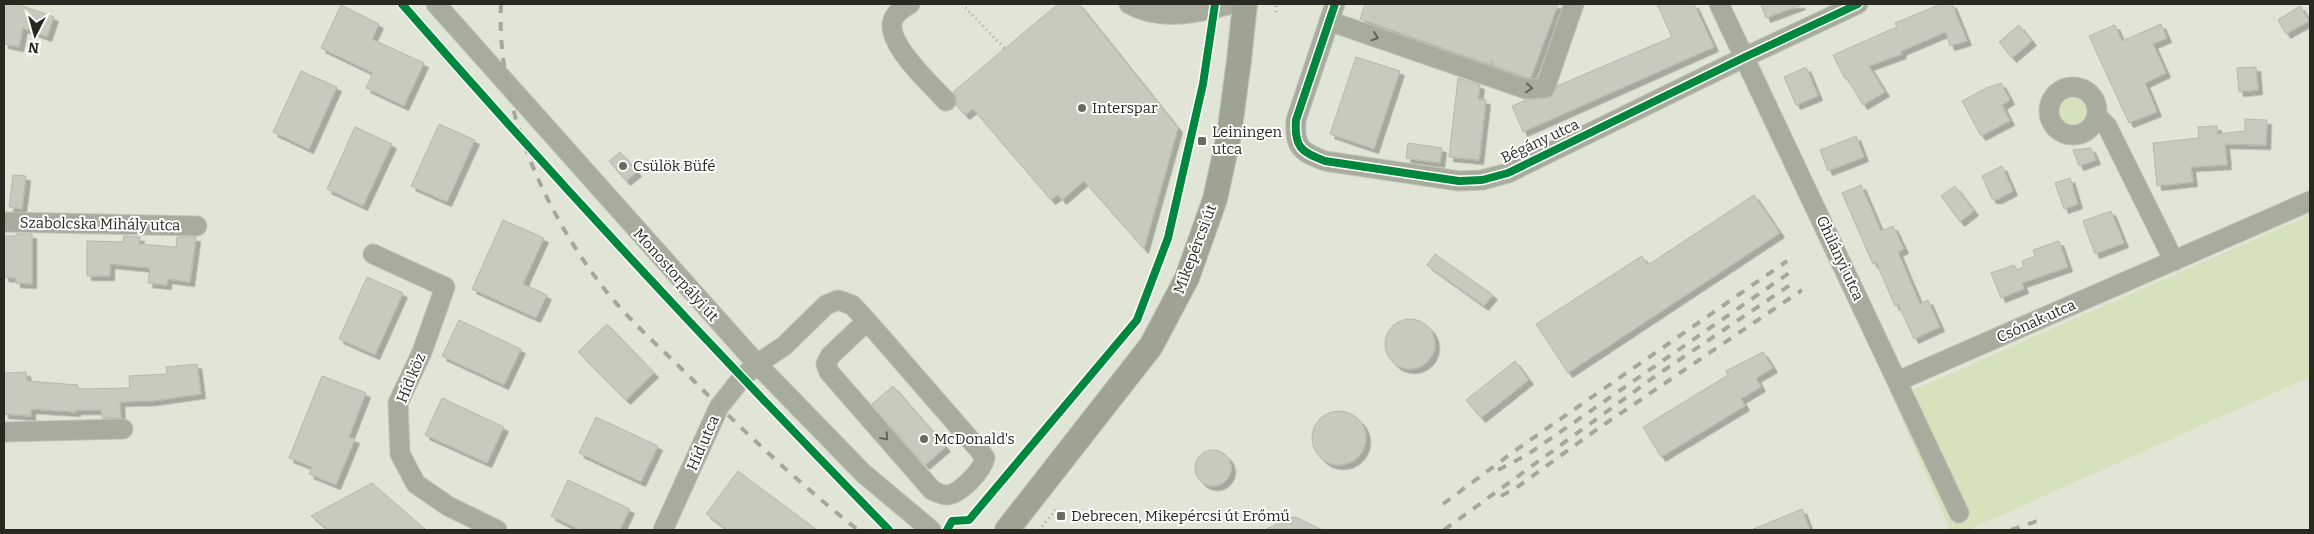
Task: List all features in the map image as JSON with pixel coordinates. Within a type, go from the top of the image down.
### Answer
[{"type":"main road","name":"Mikepércsi út","points":[[1007,530],[1151,346],[1187,278],[1215,199],[1229,135],[1240,60],[1244,4]]},
{"type":"street","name":"Monostorpályi út","points":[[436,4],[757,364],[863,473],[931,530]]},
{"type":"street","points":[[910,4],[894,17],[892,26],[896,46],[946,101]]},
{"type":"street","points":[[1129,4],[1150,13],[1171,15],[1231,4]]},
{"type":"street","points":[[1332,8],[1526,89],[1545,88],[1574,4]]},
{"type":"street","name":"Ghilányi utca","points":[[1718,4],[1745,56],[1959,513]]},
{"type":"street","name":"Bégány utca","points":[[1332,8],[1296,120],[1295,133],[1298,146],[1306,154],[1325,161],[1459,181],[1482,180],[1508,173],[1745,56],[1858,4]]},
{"type":"street","points":[[2097,116],[2107,126],[2174,261]]},
{"type":"street","name":"Csónak utca","points":[[1898,381],[2307,203]]},
{"type":"street","name":"Szabolcska Mihály utca","points":[[4,222],[197,226]]},
{"type":"street","name":"Híd köz","points":[[373,254],[445,287],[422,352],[398,403],[400,454],[416,484],[448,506],[497,530]]},
{"type":"street","name":"Híd utca","points":[[663,530],[719,406],[741,379],[757,364],[784,346],[826,305],[838,300],[852,304],[866,321]]},
{"type":"street","points":[[866,321],[981,452],[984,458],[980,471],[955,493],[946,495],[932,490],[830,372],[826,364],[836,350],[866,321]]},
{"type":"street","points":[[4,432],[122,428]]},
{"type":"path","points":[[962,4],[1005,49]]},
{"type":"path","points":[[1276,4],[1276,12]]},
{"type":"path","points":[[1039,530],[1058,506]]},
{"type":"green space","points":[[2073,96],[2084,100],[2088,111],[2084,122],[2073,126],[2062,122],[2058,111],[2062,100]]},
{"type":"green space","points":[[2310,215],[2310,377],[1968,530],[1950,530],[1893,399]]},
{"type":"building","points":[[4,4],[17,4],[54,17],[47,37],[23,28],[19,47],[4,44]]},
{"type":"building","points":[[1058,4],[1079,4],[1178,128],[1144,249],[1084,181],[1062,200],[1058,195],[1051,200],[973,109],[965,115],[956,105],[957,98],[953,92]]},
{"type":"building","points":[[1365,4],[1558,4],[1531,77],[1528,78],[1494,66],[1491,59],[1491,65],[1360,19]]},
{"type":"building","points":[[1657,4],[1694,4],[1714,47],[1523,132],[1512,106],[1526,100],[1551,97],[1557,86],[1672,37]]},
{"type":"building","points":[[1761,4],[1801,4],[1801,5],[1766,18]]},
{"type":"building","points":[[1941,4],[1952,4],[1967,41],[1950,46],[1946,32],[1901,51],[1902,54],[1869,66],[1885,92],[1863,105],[1847,78],[1845,79],[1833,55],[1897,27],[1895,23]]},
{"type":"building","points":[[341,5],[379,24],[372,39],[424,63],[404,106],[366,88],[373,73],[321,48]]},
{"type":"building","points":[[2300,6],[2309,21],[2286,34],[2278,20]]},
{"type":"building","points":[[2161,24],[2167,38],[2153,44],[2166,73],[2145,83],[2157,112],[2129,123],[2089,36],[2115,25],[2122,41]]},
{"type":"building","points":[[2019,25],[2032,41],[2012,58],[1999,42]]},
{"type":"building","points":[[1356,57],[1400,71],[1374,149],[1330,134]]},
{"type":"building","points":[[1806,67],[1818,96],[1796,105],[1784,77]]},
{"type":"building","points":[[2256,67],[2258,90],[2239,92],[2237,68]]},
{"type":"building","points":[[301,71],[337,87],[309,149],[273,132]]},
{"type":"building","points":[[1458,78],[1480,85],[1478,99],[1486,100],[1479,160],[1449,157]]},
{"type":"building","points":[[2001,83],[2010,100],[2002,105],[2010,121],[1981,136],[1962,101],[1986,88]]},
{"type":"building","points":[[2245,119],[2267,120],[2266,145],[2225,144],[2227,165],[2191,167],[2193,182],[2157,186],[2153,143],[2199,138],[2198,127],[2217,126],[2217,134],[2245,131]]},
{"type":"building","points":[[439,124],[475,140],[447,202],[411,186]]},
{"type":"building","points":[[355,127],[392,144],[363,206],[327,189]]},
{"type":"building","points":[[1856,136],[1864,157],[1828,171],[1820,150]]},
{"type":"building","points":[[1408,143],[1442,148],[1440,163],[1406,158]]},
{"type":"building","points":[[2091,148],[2096,160],[2079,166],[2073,150]]},
{"type":"building","name":"Csülök Büfé","points":[[620,152],[637,172],[626,181],[609,161]]},
{"type":"building","points":[[2002,166],[2013,191],[1998,199],[1992,199],[1982,176]]},
{"type":"building","points":[[13,175],[26,176],[22,209],[9,207]]},
{"type":"building","points":[[2070,178],[2078,204],[2064,209],[2055,183]]},
{"type":"building","points":[[1861,185],[1881,231],[1893,226],[1904,249],[1898,252],[1920,304],[1928,300],[1940,327],[1914,339],[1898,304],[1895,306],[1876,262],[1873,264],[1842,193]]},
{"type":"building","points":[[1955,186],[1974,211],[1960,222],[1941,196]]},
{"type":"building","points":[[1754,195],[1780,233],[1568,373],[1536,324],[1642,256],[1648,265]]},
{"type":"building","points":[[2111,211],[2124,243],[2095,254],[2083,221]]},
{"type":"building","points":[[503,220],[544,238],[523,284],[547,295],[536,318],[472,289]]},
{"type":"building","points":[[16,234],[32,234],[32,284],[16,283],[16,278],[4,277],[4,236],[16,236]]},
{"type":"building","points":[[124,236],[140,237],[139,244],[176,247],[177,237],[196,237],[190,282],[167,279],[167,285],[148,283],[150,268],[110,264],[110,276],[87,276],[87,241],[123,242]]},
{"type":"building","points":[[2059,241],[2068,267],[2022,283],[2024,289],[2001,298],[1991,273],[2014,265],[2017,270],[2024,266],[2022,261],[2035,256],[2033,250]]},
{"type":"building","points":[[1435,254],[1493,295],[1484,306],[1427,265]]},
{"type":"building","points":[[367,277],[403,293],[375,355],[339,339]]},
{"type":"building","points":[[1405,319],[1415,319],[1428,326],[1435,339],[1435,349],[1428,362],[1415,369],[1405,369],[1396,365],[1389,358],[1385,349],[1385,339],[1389,330],[1396,323]]},
{"type":"building","points":[[459,320],[521,349],[504,385],[442,356]]},
{"type":"building","points":[[607,324],[654,373],[626,400],[578,352]]},
{"type":"building","points":[[1763,352],[1773,368],[1756,378],[1761,387],[1741,399],[1745,406],[1661,457],[1643,427],[1728,375],[1726,371]]},
{"type":"building","points":[[1515,361],[1529,380],[1481,418],[1466,400]]},
{"type":"building","points":[[197,364],[201,394],[152,401],[120,402],[121,418],[102,418],[101,410],[76,410],[76,412],[31,409],[31,416],[4,414],[4,373],[26,372],[27,381],[78,385],[78,389],[130,388],[129,376],[167,374],[166,367]]},
{"type":"building","points":[[322,376],[366,393],[349,437],[355,439],[336,485],[309,474],[312,467],[289,458]]},
{"type":"building","points":[[893,386],[946,447],[925,465],[872,404]]},
{"type":"building","points":[[442,398],[504,427],[487,463],[425,435]]},
{"type":"building","points":[[1339,411],[1349,413],[1358,419],[1364,428],[1366,438],[1364,448],[1358,457],[1349,463],[1339,465],[1329,463],[1320,457],[1314,448],[1312,438],[1314,428],[1320,419],[1329,413]]},
{"type":"building","points":[[596,417],[658,446],[641,482],[579,453]]},
{"type":"building","points":[[1213,450],[1220,451],[1226,455],[1230,461],[1230,475],[1226,481],[1220,485],[1213,486],[1206,485],[1200,481],[1196,475],[1195,468],[1196,461],[1200,455],[1206,451]]},
{"type":"building","points":[[738,471],[817,530],[728,530],[706,514]]},
{"type":"building","points":[[568,480],[630,509],[620,530],[580,530],[551,516]]},
{"type":"building","points":[[372,483],[426,530],[329,530],[311,516]]},
{"type":"building","points":[[1802,509],[1810,530],[1751,530]]},
{"type":"building","points":[[1293,517],[1322,530],[1264,530]]},
{"type":"railway","points":[[501,4],[501,41],[506,79],[515,116],[527,153],[543,189],[581,256],[612,299],[646,335],[774,458],[858,530]]},
{"type":"railway","points":[[1443,504],[1516,450],[1787,261]]},
{"type":"railway","points":[[1498,470],[1527,455],[1792,271]]},
{"type":"railway","points":[[1444,530],[1657,375],[1796,281]]},
{"type":"railway","points":[[1501,496],[1516,488],[1596,430],[1802,290]]},
{"type":"railway","points":[[2011,530],[2040,520]]},
{"type":"cycle path","points":[[402,4],[642,270],[889,530]]},
{"type":"cycle path","points":[[947,530],[952,521],[969,520],[1137,320],[1168,238],[1203,84],[1215,4]]},
{"type":"cycle path","points":[[1335,4],[1296,120],[1296,137],[1301,147],[1310,155],[1325,161],[1459,181],[1482,180],[1508,173],[1858,4]]},
{"type":"place","name":"Interspar","points":[[1082,108]]},
{"type":"place","name":"Leiningen utca","points":[[1202,141]]},
{"type":"place","name":"Csülök Büfé","points":[[623,166]]},
{"type":"place","name":"McDonald's","points":[[924,439]]},
{"type":"place","name":"Debrecen, Mikepércsi út Erőmű","points":[[1061,516]]}]
